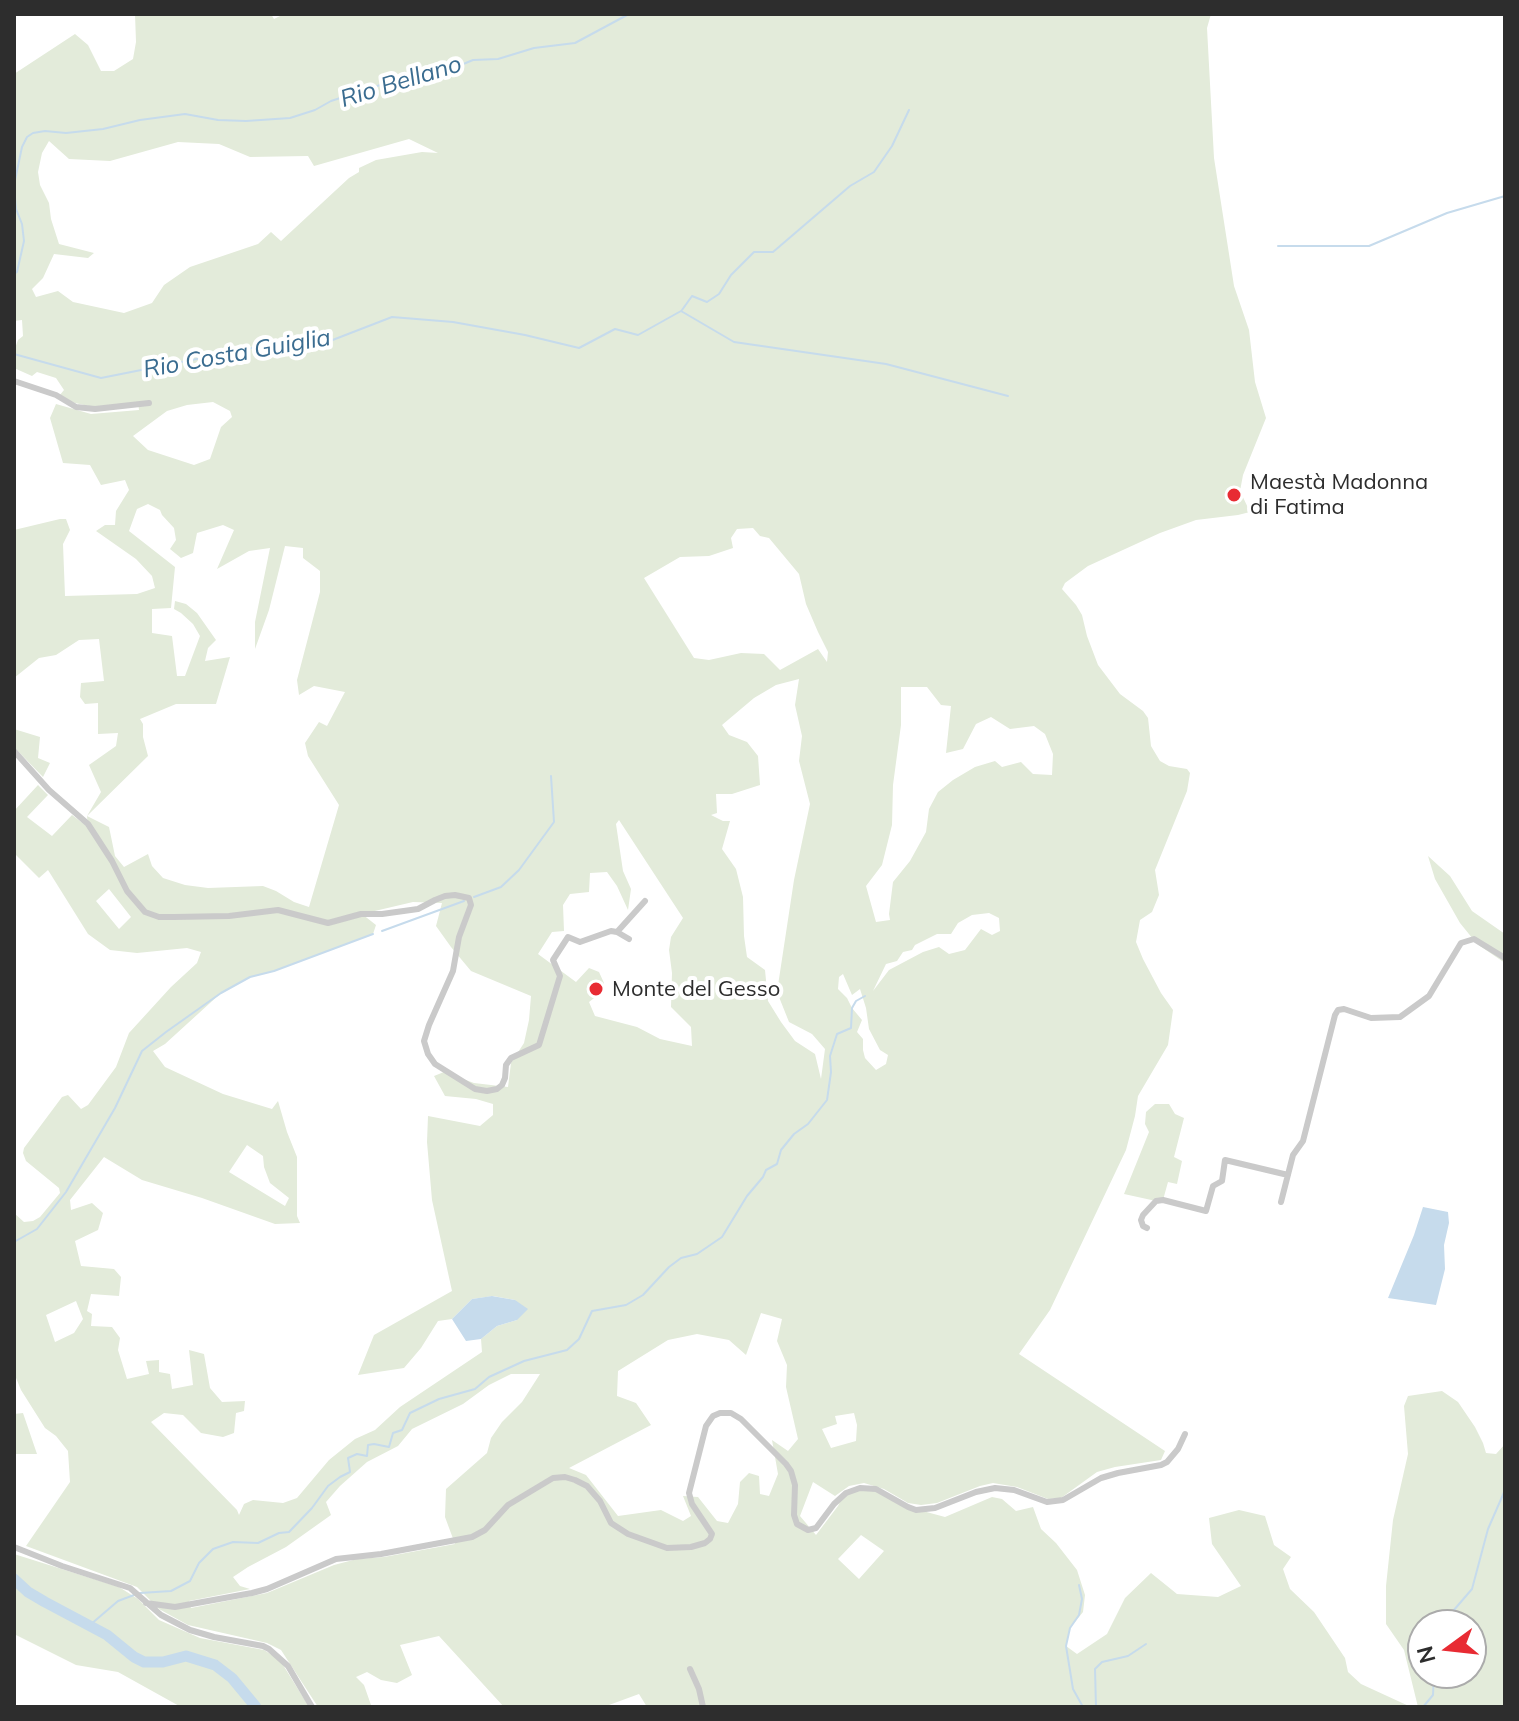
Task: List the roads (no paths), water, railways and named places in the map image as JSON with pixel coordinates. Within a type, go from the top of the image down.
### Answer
[{"type":"street","points":[[14,381],[56,395],[76,407],[95,409],[149,403]]},
{"type":"street","points":[[14,751],[49,790],[88,824],[127,891],[145,912],[159,917],[229,916],[278,910],[328,923],[361,914],[418,909],[445,896],[469,898],[471,905],[459,937],[453,971],[424,1041],[435,1064],[475,1089],[497,1089],[502,1085],[506,1065],[511,1058],[539,1045],[560,976],[553,960],[568,937],[580,942],[611,931],[629,939]]},
{"type":"street","points":[[617,932],[645,901]]},
{"type":"street","points":[[1281,1202],[1293,1155],[1303,1141],[1338,1010],[1371,1018],[1400,1017],[1429,996],[1461,943],[1474,939],[1505,958]]},
{"type":"street","points":[[1147,1228],[1141,1220],[1156,1201],[1206,1211],[1213,1186],[1222,1181],[1225,1160],[1288,1175]]},
{"type":"street","points":[[146,1603],[175,1607],[252,1593],[336,1559],[472,1537],[485,1530],[508,1505],[553,1478],[565,1477],[587,1486],[600,1501],[611,1523],[628,1534],[667,1548],[705,1543],[712,1534],[692,1504],[689,1493],[706,1426],[713,1416],[720,1413],[731,1413],[741,1419],[786,1464],[795,1485],[794,1515],[797,1524],[808,1530],[816,1528],[846,1493],[868,1487],[884,1492],[916,1510],[935,1508],[995,1488],[1014,1490],[1047,1502],[1063,1500],[1101,1478],[1167,1462],[1185,1434]]},
{"type":"street","points":[[14,1547],[137,1593],[169,1620],[190,1630],[269,1649],[288,1666],[312,1707]]},
{"type":"street","points":[[690,1669],[703,1707]]},
{"type":"water","points":[[1423,1207],[1448,1212],[1445,1269],[1436,1305],[1388,1298]]},
{"type":"water","points":[[492,1296],[515,1300],[528,1309],[517,1320],[497,1326],[481,1339],[466,1341],[452,1319],[472,1299]]},
{"type":"waterway","name":"Rio Bellano","points":[[14,185],[22,147],[33,133],[103,129],[185,114],[218,120],[290,118],[408,76],[432,77],[473,60],[498,59],[534,48],[575,43],[629,14]]},
{"type":"waterway","points":[[682,310],[692,296],[707,302],[719,294],[731,275],[754,252],[773,252],[850,186],[874,172],[892,146],[909,110]]},
{"type":"waterway","name":"Rio Bellano","points":[[14,187],[24,241],[14,274]]},
{"type":"waterway","points":[[1278,246],[1369,246],[1447,213],[1505,196]]},
{"type":"waterway","name":"Rio Costa Guiglia","points":[[14,354],[101,378],[272,344],[308,345],[330,341],[392,317],[453,322],[579,348],[615,329],[638,335],[681,311],[734,342],[886,364],[1008,396]]},
{"type":"waterway","points":[[474,897],[501,887],[519,870],[554,822],[551,776]]},
{"type":"waterway","points":[[382,931],[464,901]]},
{"type":"waterway","points":[[14,1242],[37,1229],[66,1192],[115,1108],[142,1051],[221,993],[250,977],[373,934]]},
{"type":"waterway","points":[[140,1593],[171,1591],[190,1581],[199,1563],[213,1549],[233,1542],[258,1543],[279,1533],[289,1532],[328,1486],[350,1472],[348,1458],[357,1454],[367,1456],[368,1445],[389,1447],[393,1433],[402,1430],[410,1413],[439,1399],[475,1389],[489,1377],[524,1361],[567,1350],[579,1339],[592,1311],[626,1305],[643,1295],[681,1258],[697,1254],[722,1237],[766,1170],[777,1164],[781,1150],[827,1100],[830,1056],[837,1034],[851,1028],[852,1008],[856,1001],[865,996]]},
{"type":"waterway","points":[[1455,1609],[1472,1589],[1488,1529],[1505,1490]]},
{"type":"waterway","points":[[14,1579],[28,1592],[107,1635],[144,1662],[163,1662],[186,1656],[215,1665],[232,1678],[256,1707]]},
{"type":"waterway","points":[[1079,1585],[1082,1599],[1079,1615],[1070,1628],[1066,1646],[1073,1689],[1083,1707]]},
{"type":"waterway","points":[[90,1625],[118,1601],[134,1595]]},
{"type":"waterway","points":[[1096,1707],[1095,1669],[1102,1662],[1128,1656],[1146,1644]]},
{"type":"waterway","points":[[1423,1707],[1433,1695],[1433,1689]]},
{"type":"place","name":"Maestà Madonna di Fatima","points":[[1234,495]]},
{"type":"place","name":"Monte del Gesso","points":[[596,989]]}]
